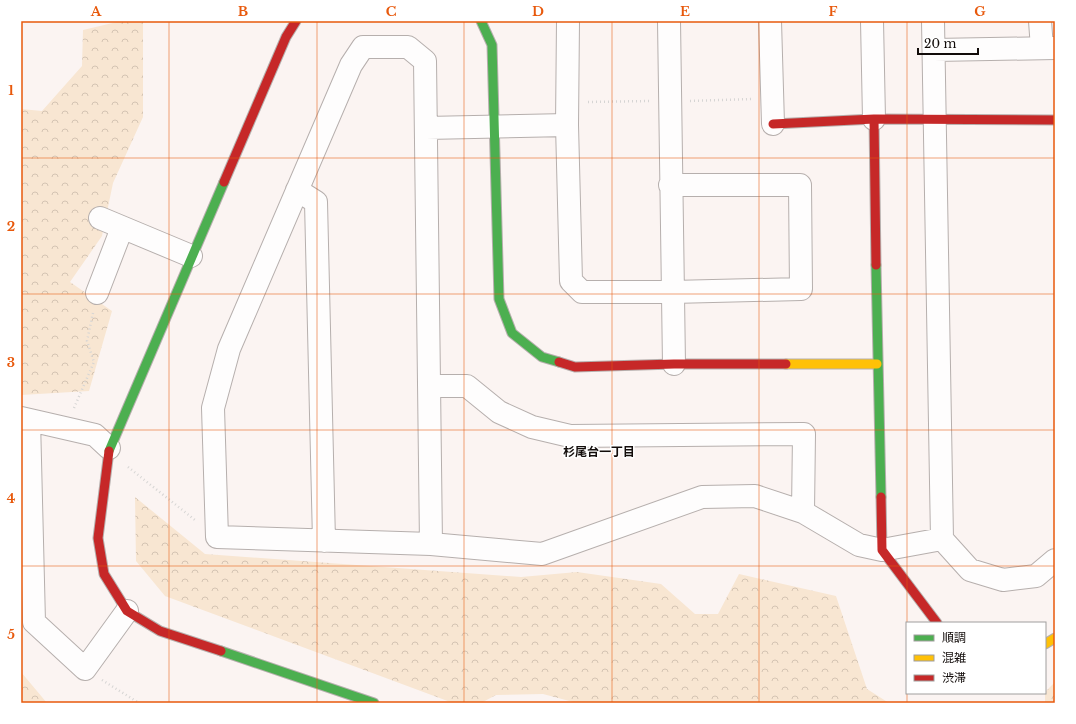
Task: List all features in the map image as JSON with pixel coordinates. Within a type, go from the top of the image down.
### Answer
[{"type":"street","points":[[296,21],[286,37],[109,448],[98,538],[104,574],[127,611],[160,631],[374,703]]},
{"type":"street","points":[[481,21],[492,45],[499,299],[512,333],[542,357],[575,367],[674,364],[877,364]]},
{"type":"street","points":[[568,21],[567,125],[571,280],[582,292],[672,292],[801,289],[800,185],[670,185]]},
{"type":"street","points":[[669,21],[670,185],[674,364]]},
{"type":"street","points":[[770,21],[773,124],[874,119],[1055,120]]},
{"type":"street","points":[[872,21],[877,364],[882,550],[936,622]]},
{"type":"street","points":[[933,21],[942,539],[970,570],[1003,580],[1036,576],[1055,560]]},
{"type":"street","points":[[934,50],[1048,48],[1040,21]]},
{"type":"street","points":[[431,544],[425,61],[408,47],[363,47],[351,65],[229,349],[213,408],[217,537],[431,544],[542,554],[702,497],[755,496],[803,512],[859,545],[882,550],[942,539]]},
{"type":"street","points":[[426,128],[567,125]]},
{"type":"street","points":[[297,190],[316,202],[324,541]]},
{"type":"street","points":[[100,218],[191,256]]},
{"type":"street","points":[[97,293],[122,228]]},
{"type":"street","points":[[429,386],[467,386],[499,412],[532,427],[570,436],[804,434],[803,512]]},
{"type":"street","points":[[109,448],[95,435],[25,419],[34,622],[85,669],[127,611]]},
{"type":"street","points":[[1046,643],[1055,638]]},
{"type":"path","points":[[66,428],[94,362],[87,341],[97,293]]},
{"type":"path","points":[[109,448],[129,467],[217,537]]},
{"type":"path","points":[[85,669],[139,703]]},
{"type":"green space","points":[[121,21],[143,21],[143,117],[113,183],[102,236],[70,282],[112,311],[89,391],[21,395],[21,109],[42,111],[82,66],[83,30]]},
{"type":"green space","points":[[135,497],[205,554],[521,577],[577,572],[661,584],[695,614],[718,614],[739,574],[836,596],[867,689],[889,703],[577,703],[543,694],[496,695],[481,703],[453,703],[165,596],[136,561]]},
{"type":"green space","points":[[21,672],[47,703],[21,703]]},
{"type":"green space","points":[[1055,682],[1055,703],[1045,703],[1046,691]]},
{"type":"traffic: fast","points":[[481,21],[492,45],[499,299],[512,333],[542,357],[559,362]]},
{"type":"traffic: fast","points":[[109,451],[224,182]]},
{"type":"traffic: fast","points":[[876,265],[881,497]]},
{"type":"traffic: fast","points":[[221,651],[374,703]]},
{"type":"traffic: slow","points":[[786,364],[877,364]]},
{"type":"traffic: slow","points":[[1046,643],[1055,638]]},
{"type":"traffic: jam","points":[[224,182],[286,37],[296,21]]},
{"type":"traffic: jam","points":[[874,119],[876,265]]},
{"type":"traffic: jam","points":[[773,124],[874,119],[1055,120]]},
{"type":"traffic: jam","points":[[559,362],[575,367],[674,364],[786,364]]},
{"type":"traffic: jam","points":[[109,451],[98,538],[104,574],[127,611],[160,631],[221,651]]},
{"type":"traffic: jam","points":[[881,497],[882,550],[936,622]]},
{"type":"district","name":"杉尾台一丁目","points":[[599,452]]}]
